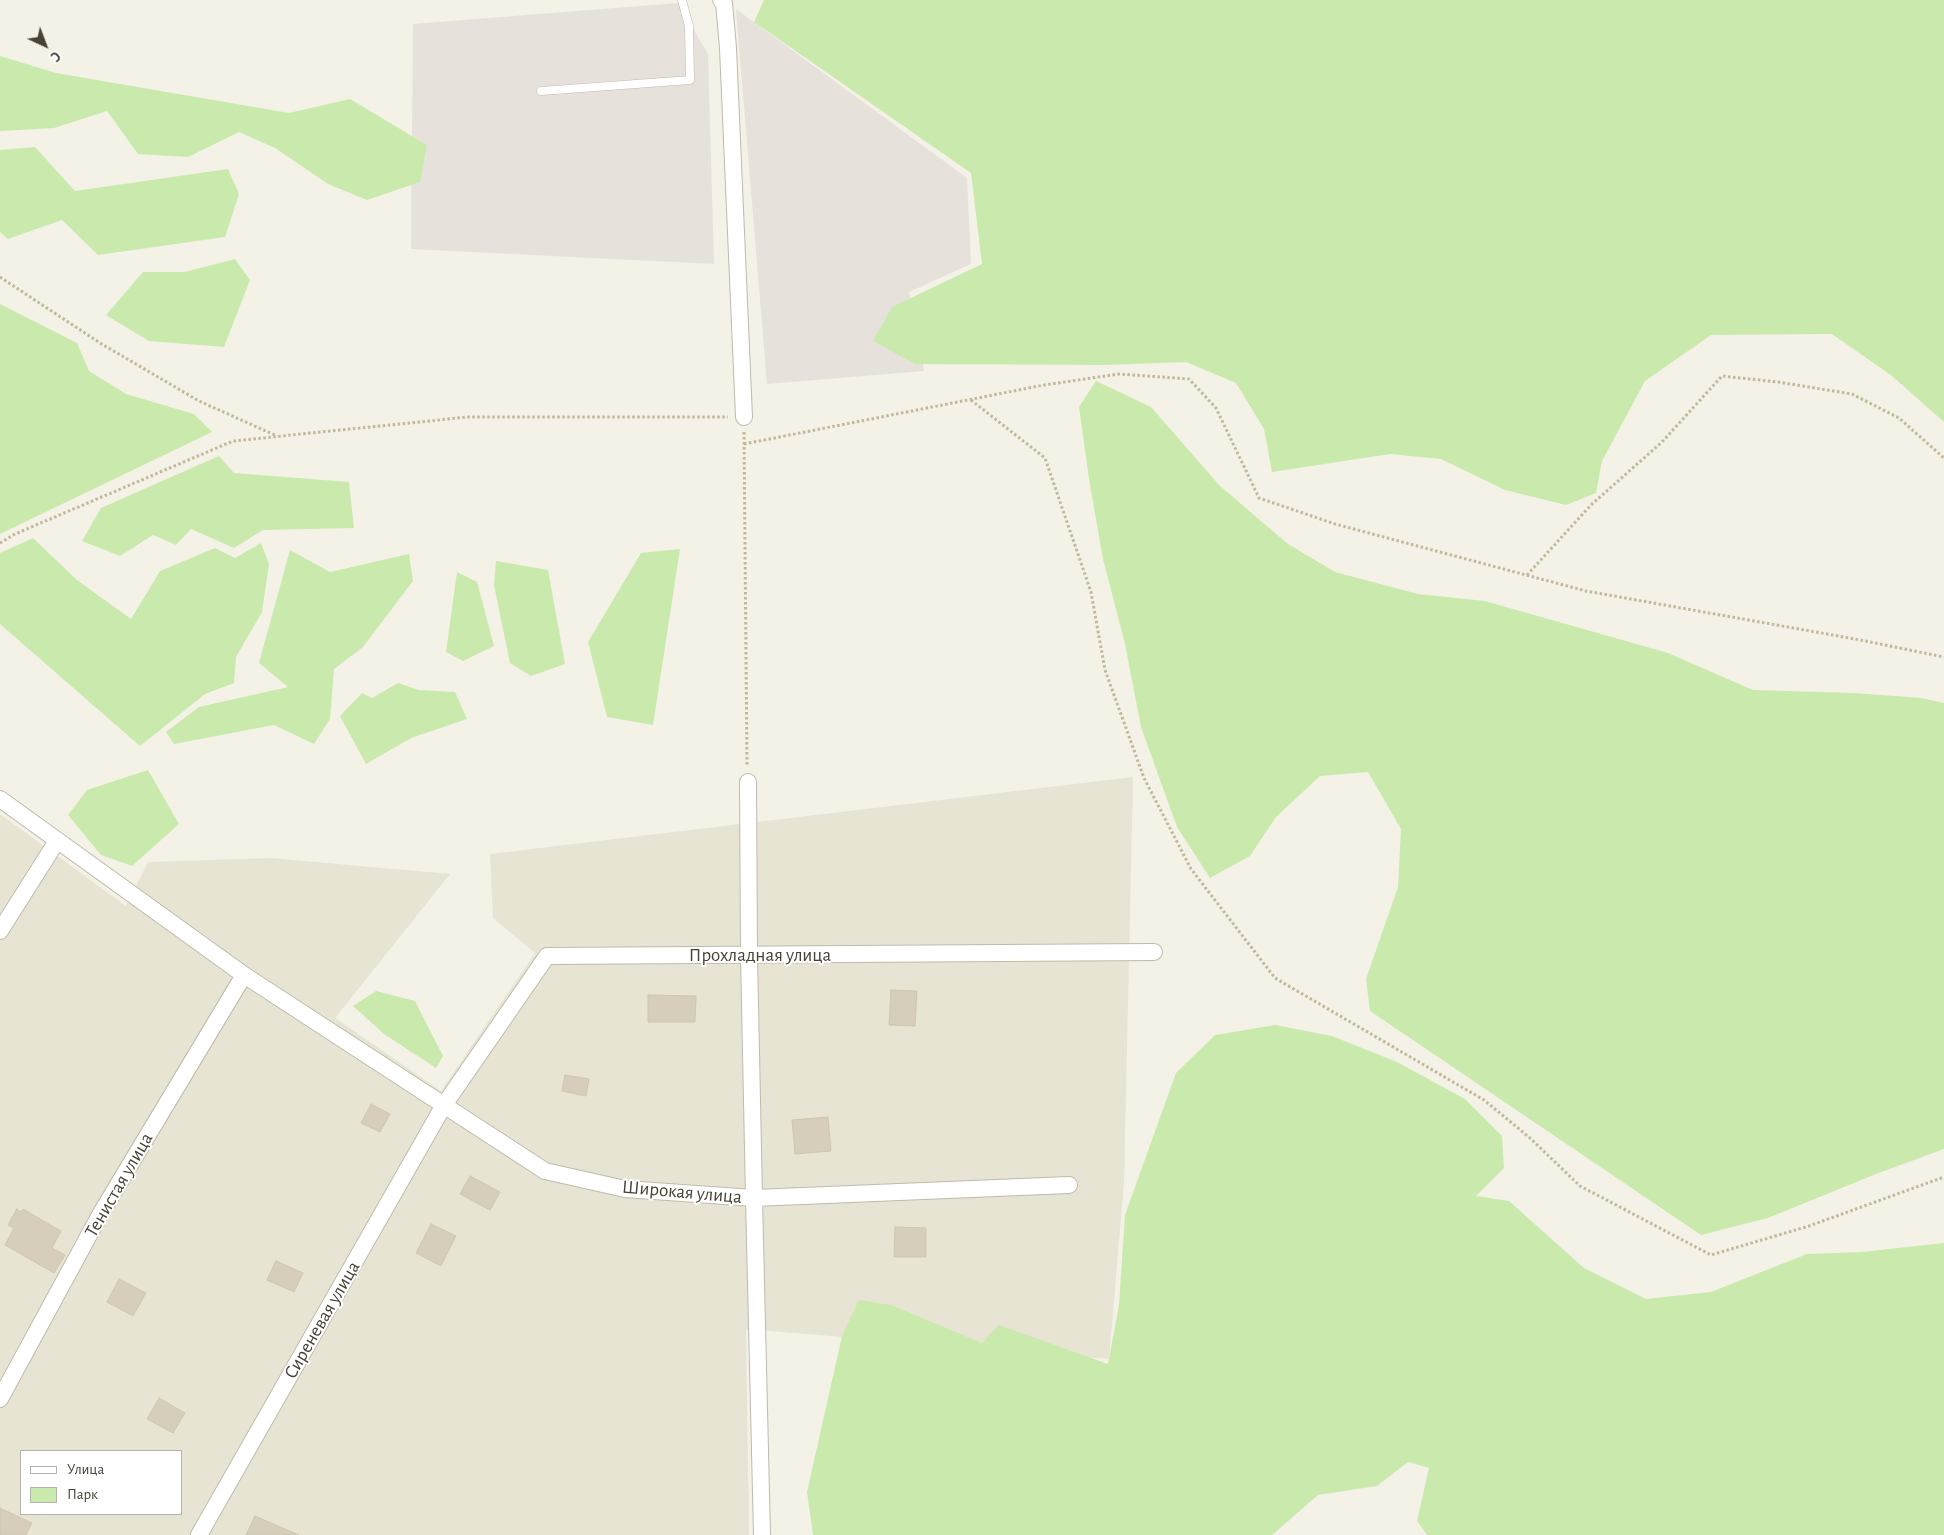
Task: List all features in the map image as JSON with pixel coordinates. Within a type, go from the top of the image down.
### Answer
[{"type":"street","points":[[721,0],[724,3],[728,48],[744,417]]},
{"type":"street","points":[[748,782],[754,1198],[1069,1185]]},
{"type":"street","name":"Широкая улица","points":[[0,799],[244,975],[545,1171],[625,1189],[754,1198],[762,1535]]},
{"type":"street","points":[[0,931],[57,841]]},
{"type":"street","name":"Прохладная улица","points":[[444,1105],[547,956],[1154,952]]},
{"type":"street","name":"Тенистая улица","points":[[0,1399],[101,1213],[244,975]]},
{"type":"street","name":"Сиреневая улица","points":[[199,1535],[444,1105]]},
{"type":"lane","points":[[541,91],[690,80],[689,26],[682,0]]},
{"type":"path","points":[[0,277],[100,343],[199,401],[277,436]]},
{"type":"path","points":[[744,444],[1044,386],[1119,374],[1189,379],[1216,408],[1259,498],[1335,524],[1586,591],[1856,639],[1944,657]]},
{"type":"path","points":[[1527,575],[1592,505],[1662,442],[1722,376],[1778,382],[1852,394],[1899,418],[1944,458]]},
{"type":"path","points":[[971,400],[1045,458],[1091,592],[1105,670],[1144,778],[1191,868],[1275,978],[1484,1100],[1530,1138],[1580,1186],[1711,1255],[1809,1226],[1944,1177]]},
{"type":"path","points":[[0,543],[15,534],[233,441],[468,417],[744,417],[748,782]]},
{"type":"shaded area","points":[[678,3],[708,54],[714,264],[411,249],[413,24]]},
{"type":"shaded area","points":[[736,9],[967,178],[971,264],[909,292],[924,371],[767,384]]},
{"type":"shaded area","points":[[1133,777],[1124,1183],[1109,1359],[746,1329],[749,1535],[0,1535],[0,814],[126,906],[148,862],[271,858],[450,874],[335,1018],[441,1091],[535,953],[493,918],[490,854]]},
{"type":"green space","points":[[764,0],[1944,0],[1944,422],[1892,376],[1832,334],[1711,335],[1645,381],[1602,461],[1596,493],[1566,505],[1505,490],[1441,459],[1390,454],[1272,472],[1264,429],[1236,383],[1186,362],[1106,365],[915,364],[873,341],[892,307],[982,264],[971,173],[754,22]]},
{"type":"green space","points":[[0,56],[56,73],[289,113],[350,99],[427,145],[420,182],[367,200],[328,184],[275,148],[239,132],[188,157],[138,154],[107,111],[54,128],[0,131]]},
{"type":"green space","points":[[35,147],[75,191],[228,169],[239,194],[225,237],[98,255],[62,220],[8,239],[0,232],[0,150]]},
{"type":"green space","points":[[235,259],[250,280],[224,347],[149,341],[106,315],[143,272],[185,272]]},
{"type":"green space","points":[[0,304],[77,343],[89,371],[126,394],[194,414],[212,432],[0,534]]},
{"type":"green space","points":[[1096,381],[1151,407],[1220,486],[1288,544],[1335,572],[1418,594],[1485,601],[1668,653],[1753,690],[1854,693],[1921,698],[1944,703],[1944,1149],[1876,1174],[1768,1218],[1701,1235],[1370,1011],[1366,979],[1398,887],[1401,829],[1368,772],[1320,776],[1276,817],[1250,856],[1210,878],[1177,827],[1141,727],[1125,644],[1103,559],[1079,407]]},
{"type":"green space","points":[[219,456],[234,473],[349,482],[354,528],[263,530],[234,548],[191,529],[176,545],[153,535],[120,556],[82,541],[101,508]]},
{"type":"green space","points":[[33,538],[77,580],[131,619],[160,571],[215,548],[235,558],[261,543],[269,564],[262,612],[236,657],[234,683],[205,694],[140,746],[0,624],[0,553]]},
{"type":"green space","points":[[680,549],[653,725],[607,717],[588,642],[641,553]]},
{"type":"green space","points":[[290,550],[330,572],[409,554],[413,581],[363,647],[334,669],[330,719],[314,744],[274,725],[174,744],[166,732],[199,707],[288,687],[259,663]]},
{"type":"green space","points":[[496,561],[548,570],[565,664],[531,676],[510,663],[494,585]]},
{"type":"green space","points":[[457,572],[477,582],[494,646],[463,661],[446,652]]},
{"type":"green space","points":[[398,683],[419,690],[455,692],[467,719],[411,738],[366,764],[340,716],[362,693],[372,698]]},
{"type":"green space","points":[[148,770],[179,824],[132,866],[101,855],[68,815],[87,790]]},
{"type":"green space","points":[[376,991],[415,1001],[443,1056],[436,1068],[384,1034],[353,1006]]},
{"type":"green space","points":[[1275,1025],[1332,1036],[1397,1062],[1465,1099],[1502,1136],[1504,1168],[1476,1196],[1509,1201],[1584,1268],[1646,1299],[1711,1292],[1807,1254],[1862,1252],[1944,1243],[1944,1535],[1427,1535],[1417,1521],[1429,1468],[1408,1462],[1377,1486],[1318,1495],[1272,1535],[813,1535],[807,1492],[842,1336],[859,1300],[891,1305],[982,1343],[999,1325],[1108,1364],[1119,1305],[1125,1215],[1176,1073],[1215,1035]]},
{"type":"building","points":[[891,990],[917,991],[915,1026],[889,1025]]},
{"type":"building","points":[[648,995],[696,996],[695,1022],[648,1022]]},
{"type":"building","points":[[565,1075],[589,1079],[586,1096],[562,1091]]},
{"type":"building","points":[[371,1104],[390,1114],[380,1132],[361,1123]]},
{"type":"building","points":[[828,1117],[831,1151],[795,1154],[792,1120]]},
{"type":"building","points":[[470,1176],[500,1192],[490,1210],[460,1194]]},
{"type":"building","points":[[17,1209],[21,1212],[23,1209],[61,1231],[52,1248],[65,1255],[54,1273],[5,1245],[14,1228],[8,1225]]},
{"type":"building","points":[[431,1224],[456,1236],[441,1266],[416,1253]]},
{"type":"building","points":[[895,1227],[926,1228],[926,1257],[894,1257]]},
{"type":"building","points":[[276,1261],[303,1273],[294,1292],[267,1280]]},
{"type":"building","points":[[119,1279],[146,1293],[133,1316],[107,1302]]},
{"type":"building","points":[[159,1398],[185,1413],[173,1433],[147,1419]]},
{"type":"building","points":[[0,1508],[32,1523],[26,1535],[0,1535]]},
{"type":"building","points":[[255,1516],[299,1535],[246,1535]]}]
